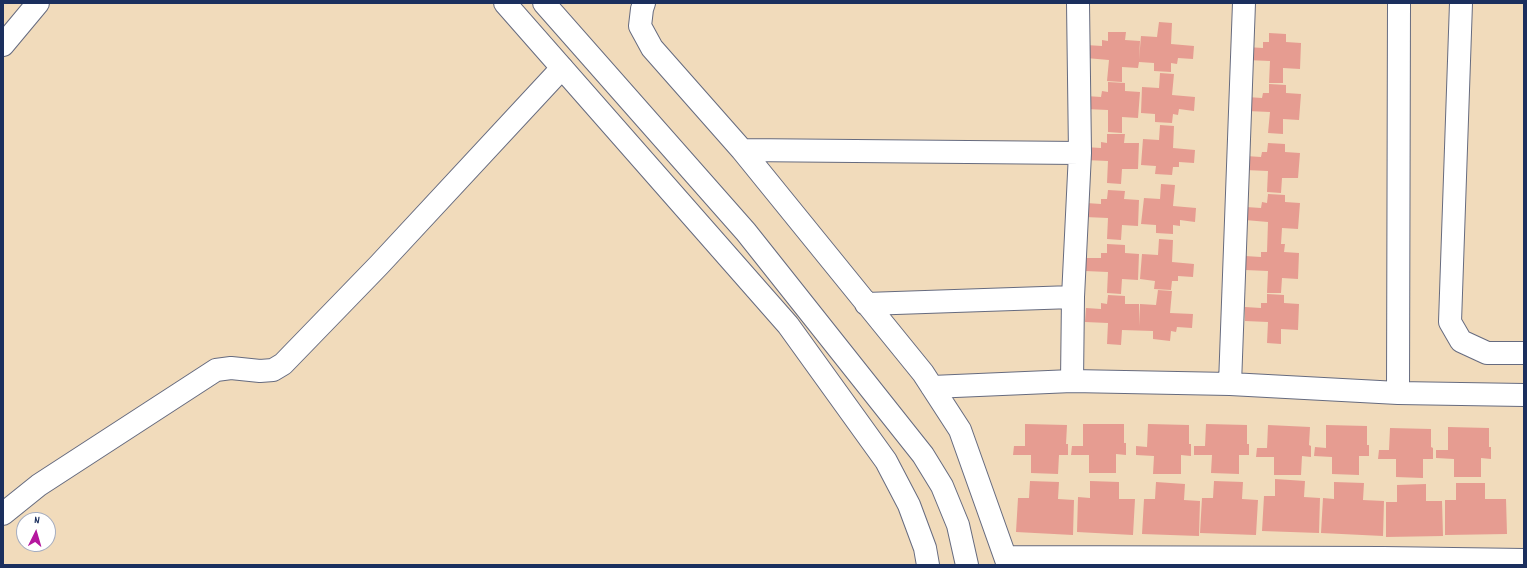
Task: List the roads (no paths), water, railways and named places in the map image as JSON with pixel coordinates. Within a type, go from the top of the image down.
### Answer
[{"type":"street","points":[[3,46],[38,3]]},
{"type":"street","points":[[505,3],[788,325],[886,461],[909,505],[925,548],[928,565]]},
{"type":"street","points":[[544,3],[746,232],[923,455],[942,486],[958,525],[967,565]]},
{"type":"street","points":[[644,3],[640,26],[652,48],[742,150],[923,373],[960,430],[1007,561],[1524,560]]},
{"type":"street","points":[[1072,381],[1073,297],[1080,153],[1078,3]]},
{"type":"street","points":[[1230,384],[1244,3]]},
{"type":"street","points":[[1398,393],[1399,3]]},
{"type":"street","points":[[1461,3],[1450,322],[1461,341],[1487,353],[1524,353]]},
{"type":"street","points":[[3,514],[39,485],[216,370],[231,368],[260,371],[273,370],[283,364],[379,265],[562,68]]},
{"type":"street","points":[[742,150],[1080,153]]},
{"type":"street","points":[[866,304],[1073,297]]},
{"type":"street","points":[[932,387],[1072,381],[1230,384],[1398,393],[1524,395]]}]
